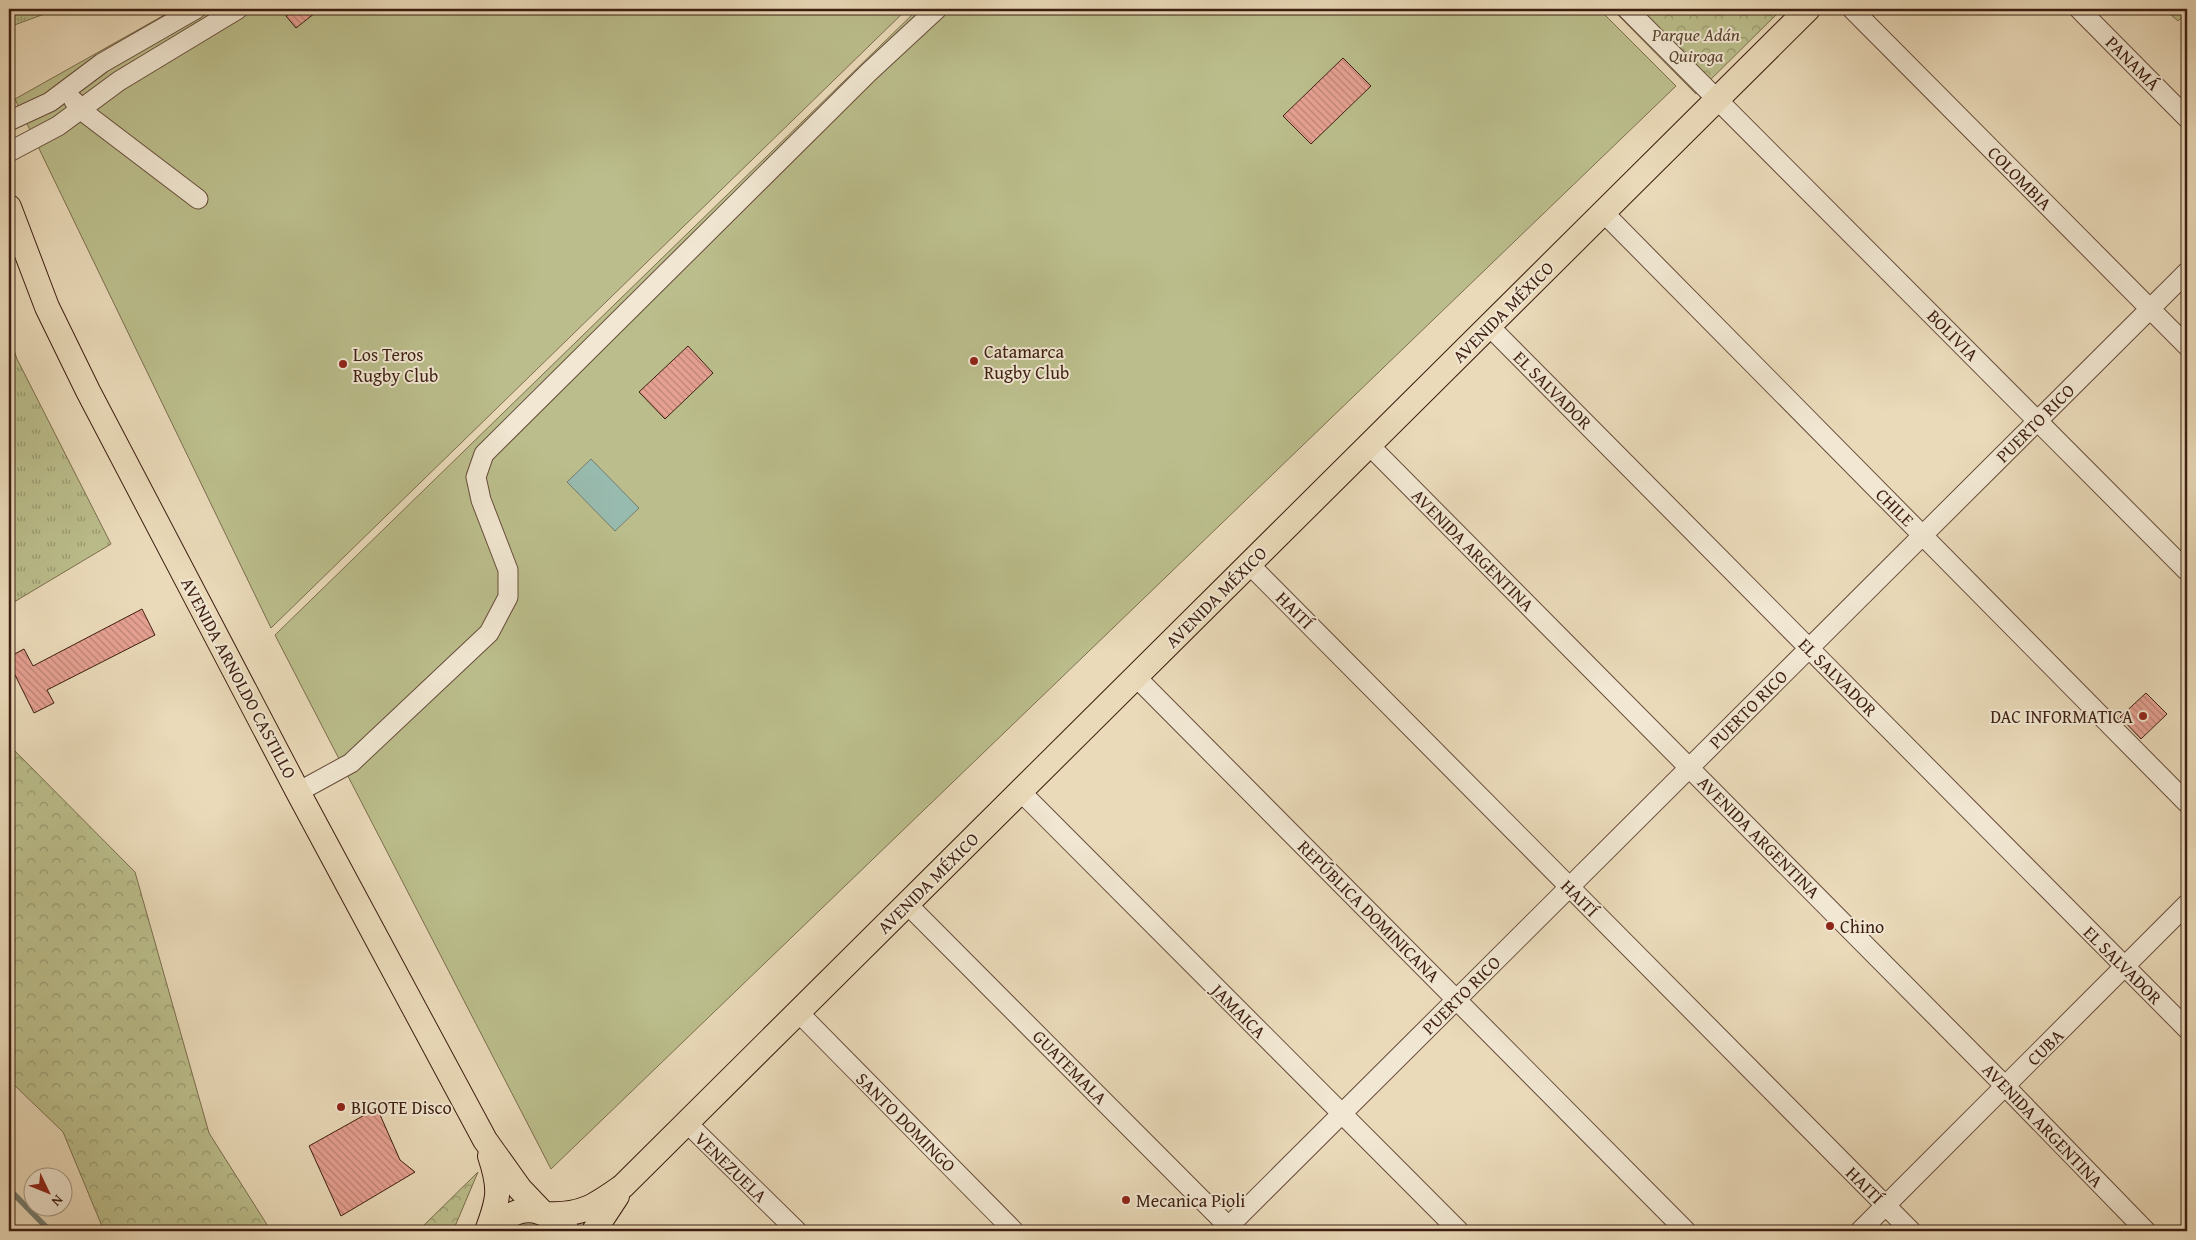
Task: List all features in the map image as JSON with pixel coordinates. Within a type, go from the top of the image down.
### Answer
[{"type":"main road","name":"AVENIDA MÉXICO","points":[[594,1231],[623,1186],[1808,9]]},
{"type":"main road","name":"AVENIDA ARNOLDO CASTILLO","points":[[9,207],[47,307],[88,391],[298,792],[485,1140],[520,1189],[567,1231]]},
{"type":"main road","name":"AVENIDA ARNOLDO CASTILLO","points":[[485,1140],[498,1180],[498,1195],[486,1231]]},
{"type":"main road","name":"AVENIDA MÉXICO","points":[[491,1231],[513,1214],[544,1212],[573,1214],[583,1211],[623,1186]]},
{"type":"street","points":[[9,121],[50,102],[102,63],[196,9]]},
{"type":"street","points":[[9,152],[58,126],[119,81],[238,9]]},
{"type":"street","points":[[298,792],[351,764],[489,632],[508,597],[508,570],[481,500],[476,477],[484,454],[869,72],[937,9]]},
{"type":"street","name":"BOLIVIA","points":[[1627,9],[2187,571]]},
{"type":"street","name":"COLOMBIA","points":[[1852,9],[2187,346]]},
{"type":"street","name":"PANAMÁ","points":[[2078,9],[2187,118]]},
{"type":"street","points":[[65,91],[81,110],[198,199]]},
{"type":"street","name":"CHILE","points":[[1603,212],[2187,802]]},
{"type":"street","name":"PUERTO RICO","points":[[1229,1230],[1342,1114],[1689,767],[2187,272]]},
{"type":"street","name":"EL SALVADOR","points":[[1489,326],[2187,1029]]},
{"type":"street","name":"AVENIDA ARGENTINA","points":[[1369,445],[2006,1086],[2146,1231]]},
{"type":"street","name":"HAITÍ","points":[[1249,564],[1911,1231]]},
{"type":"street","name":"REPÚBLICA DOMINICANA","points":[[1136,677],[1686,1231]]},
{"type":"street","name":"JAMAICA","points":[[1020,791],[1459,1231]]},
{"type":"street","name":"GUATEMALA","points":[[907,904],[1229,1230]]},
{"type":"street","name":"CUBA","points":[[1860,1231],[2187,904]]},
{"type":"street","name":"SANTO DOMINGO","points":[[798,1012],[1014,1231]]},
{"type":"street","name":"VENEZUELA","points":[[686,1123],[797,1231]]},
{"type":"green space","points":[[9,9],[58,9],[9,27]]},
{"type":"green space","name":"Los Teros Rugby Club","points":[[175,9],[907,9],[271,628],[15,99]]},
{"type":"green space","name":"Catamarca Rugby Club","points":[[918,9],[1599,9],[1676,86],[551,1169],[275,635]]},
{"type":"green space","name":"Parque Adán Quiroga","points":[[1612,9],[1782,9],[1696,94]]},
{"type":"green space","points":[[2164,9],[2187,9],[2187,12],[2178,21]]},
{"type":"green space","points":[[9,336],[17,359],[111,544],[9,605]]},
{"type":"green space","points":[[9,745],[135,872],[209,1133],[271,1231],[104,1231],[63,1132],[9,1080]]},
{"type":"green space","points":[[478,1172],[453,1231],[418,1231]]},
{"type":"green space","points":[[532,1221],[552,1231],[507,1231],[521,1222]]},
{"type":"water","points":[[591,459],[639,508],[615,531],[567,482]]},
{"type":"building","points":[[296,9],[320,9],[296,28],[286,16]]},
{"type":"building","points":[[1343,58],[1371,86],[1311,144],[1283,116]]},
{"type":"building","points":[[688,346],[713,373],[665,419],[639,392]]},
{"type":"building","points":[[142,609],[155,635],[47,690],[54,703],[34,713],[9,663],[9,657],[24,649],[33,666]]},
{"type":"building","name":"DAC INFORMATICA","points":[[2146,693],[2167,714],[2141,739],[2120,717]]},
{"type":"building","points":[[377,1108],[400,1160],[415,1172],[341,1216],[309,1146]]},
{"type":"waterway","points":[[9,1189],[50,1231]]},
{"type":"place","name":"Catamarca Rugby Club","points":[[974,361]]},
{"type":"place","name":"Los Teros Rugby Club","points":[[343,364]]},
{"type":"place","name":"DAC INFORMATICA","points":[[2143,716]]},
{"type":"place","name":"Chino","points":[[1830,926]]},
{"type":"place","name":"BIGOTE Disco","points":[[341,1107]]},
{"type":"place","name":"Mecanica Pioli","points":[[1126,1200]]}]
